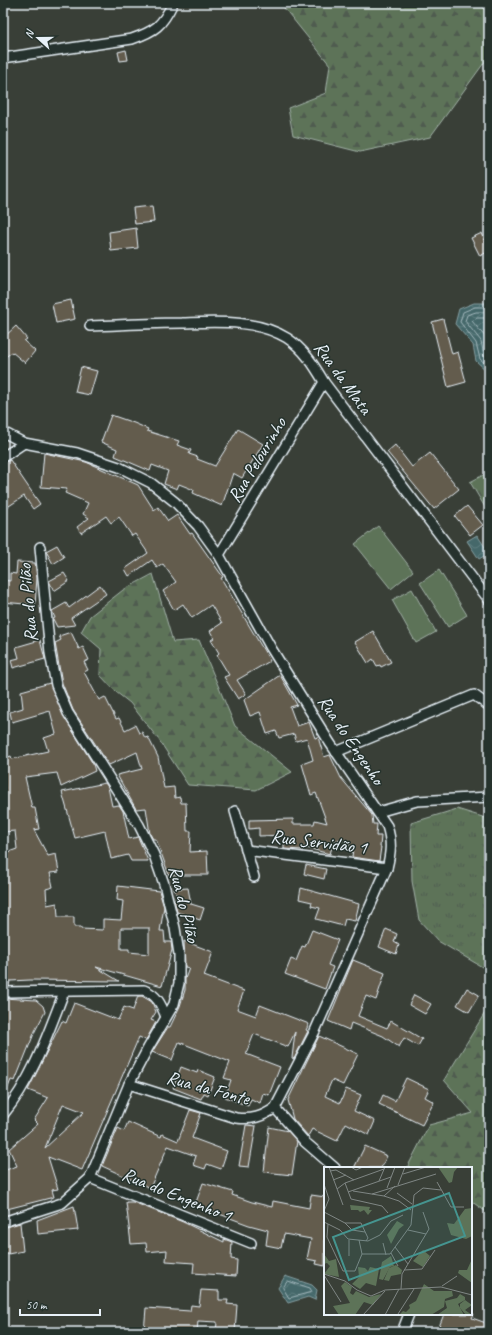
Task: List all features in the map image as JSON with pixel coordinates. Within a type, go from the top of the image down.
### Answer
[{"type":"street","points":[[3,58],[132,39],[149,33],[160,26],[172,3]]},
{"type":"street","name":"Rua da Mata","points":[[90,326],[220,322],[243,323],[261,327],[286,338],[300,348],[312,362],[324,382],[489,600]]},
{"type":"street","name":"Rua Pelourinho","points":[[219,555],[324,382]]},
{"type":"street","name":"Rua do Engenho","points":[[3,432],[24,443],[77,453],[119,467],[151,483],[180,507],[198,526],[219,555],[271,648],[336,752],[387,826],[391,839],[392,850],[387,868],[315,1031],[275,1108]]},
{"type":"street","points":[[3,457],[24,443]]},
{"type":"street","name":"Rua do Pilão","points":[[3,1222],[62,1203],[74,1194],[90,1178],[129,1084],[174,1004],[180,983],[179,954],[175,928],[164,884],[154,855],[139,825],[68,713],[56,685],[50,653],[40,547]]},
{"type":"street","points":[[336,752],[474,695],[489,706]]},
{"type":"street","points":[[378,812],[418,801],[489,797]]},
{"type":"street","points":[[235,811],[254,878]]},
{"type":"street","name":"Rua Servidão 1","points":[[246,850],[387,868]]},
{"type":"street","points":[[3,992],[144,990],[152,993],[160,1001],[166,1017]]},
{"type":"street","points":[[3,1115],[18,1096],[35,1067],[64,992]]},
{"type":"street","name":"Rua da Fonte","points":[[129,1084],[236,1118],[249,1120],[262,1116],[275,1108]]},
{"type":"street","points":[[275,1108],[305,1142],[334,1167]]},
{"type":"street","name":"Rua do Engenho 1","points":[[90,1178],[251,1243]]},
{"type":"street","points":[[402,1332],[409,1315]]},
{"type":"green space","points":[[280,3],[489,3],[489,56],[430,137],[360,152],[293,135],[288,108],[326,93],[330,65]]},
{"type":"green space","points":[[489,472],[489,514],[470,482]]},
{"type":"green space","points":[[378,526],[413,571],[391,589],[355,544]]},
{"type":"green space","points":[[439,570],[467,615],[448,627],[420,583]]},
{"type":"green space","points":[[153,574],[173,642],[199,640],[235,726],[292,772],[256,790],[188,785],[159,740],[130,703],[116,692],[100,675],[101,649],[81,632],[90,616],[123,590]]},
{"type":"green space","points":[[412,589],[436,632],[416,643],[392,600]]},
{"type":"green space","points":[[457,809],[489,819],[489,971],[438,941],[419,920],[412,881],[411,823]]},
{"type":"green space","points":[[489,1006],[489,1214],[472,1202],[472,1167],[408,1167],[429,1125],[473,1113],[444,1080]]},
{"type":"water","points":[[474,303],[488,303],[489,307],[488,372],[476,361],[473,345],[455,324],[459,309]]},
{"type":"water","points":[[477,535],[489,553],[479,559],[467,541]]},
{"type":"water","points":[[285,1276],[312,1285],[317,1290],[315,1300],[308,1297],[288,1303],[278,1288]]},
{"type":"building","points":[[126,50],[128,60],[120,61],[118,52]]},
{"type":"building","points":[[152,206],[154,222],[135,224],[133,208]]},
{"type":"building","points":[[136,228],[138,248],[111,251],[109,232]]},
{"type":"building","points":[[482,233],[489,251],[480,256],[471,238]]},
{"type":"building","points":[[71,300],[75,319],[56,323],[52,304]]},
{"type":"building","points":[[443,319],[452,354],[458,352],[466,382],[448,387],[432,322]]},
{"type":"building","points":[[16,326],[27,339],[24,341],[35,351],[25,363],[12,352],[3,359],[3,338]]},
{"type":"building","points":[[81,367],[97,371],[90,395],[75,392]]},
{"type":"building","points":[[111,415],[148,429],[147,431],[179,441],[177,445],[191,450],[189,454],[215,466],[238,429],[263,444],[242,478],[233,473],[222,506],[193,493],[194,490],[179,484],[177,489],[164,484],[168,471],[152,465],[150,471],[115,456],[117,449],[101,442]]},
{"type":"building","points":[[395,445],[412,467],[430,453],[459,489],[434,509],[387,452]]},
{"type":"building","points":[[44,453],[86,462],[138,485],[154,510],[158,507],[168,521],[177,515],[190,534],[192,533],[223,577],[221,578],[270,661],[237,680],[246,694],[238,699],[224,677],[229,675],[217,655],[219,653],[211,640],[214,638],[210,631],[222,623],[211,605],[192,618],[183,604],[174,610],[163,591],[176,582],[163,564],[157,568],[152,560],[129,576],[125,569],[148,553],[135,534],[132,536],[119,517],[111,523],[106,516],[81,533],[77,527],[89,518],[83,514],[88,503],[65,493],[67,489],[41,487]]},
{"type":"building","points":[[10,460],[40,504],[33,509],[24,496],[3,510],[3,464]]},
{"type":"building","points":[[467,506],[483,525],[470,535],[455,516]]},
{"type":"building","points":[[57,545],[64,557],[53,564],[46,551]]},
{"type":"building","points":[[17,562],[35,563],[37,578],[35,605],[3,602],[3,580],[10,581],[10,573],[16,574]]},
{"type":"building","points":[[64,573],[69,581],[54,591],[49,581]]},
{"type":"building","points":[[100,585],[106,594],[71,618],[75,625],[57,627],[53,619],[55,618],[52,611],[66,603],[69,608]]},
{"type":"building","points":[[373,631],[391,662],[381,667],[380,665],[377,666],[373,659],[368,663],[355,642]]},
{"type":"building","points":[[71,632],[79,649],[83,647],[89,660],[84,662],[88,670],[84,672],[99,700],[105,697],[116,719],[119,718],[125,730],[135,725],[139,733],[142,732],[145,738],[148,737],[158,757],[164,788],[174,787],[175,798],[180,797],[181,803],[186,803],[187,831],[191,831],[190,852],[207,851],[208,875],[169,875],[156,839],[153,839],[150,834],[146,808],[136,809],[117,775],[142,769],[137,752],[109,765],[73,710],[62,683],[55,643],[61,640],[59,636]]},
{"type":"building","points":[[40,640],[45,659],[13,668],[11,660],[19,658],[16,647]]},
{"type":"building","points":[[280,675],[297,705],[290,707],[297,726],[309,722],[315,738],[318,737],[324,757],[330,755],[341,778],[372,815],[373,824],[377,824],[376,836],[381,836],[379,861],[352,857],[353,849],[349,848],[350,842],[334,840],[330,854],[303,847],[303,850],[284,849],[284,835],[259,836],[259,828],[249,829],[249,820],[293,819],[293,824],[314,824],[315,820],[327,823],[316,793],[311,795],[302,764],[313,760],[307,738],[296,741],[294,734],[279,738],[276,731],[267,734],[260,712],[250,716],[244,700]]},
{"type":"building","points":[[50,683],[63,715],[93,764],[95,771],[61,787],[57,773],[25,777],[32,808],[35,808],[39,829],[34,830],[48,856],[56,854],[59,872],[50,873],[53,887],[46,889],[47,905],[57,903],[58,917],[74,917],[74,927],[81,927],[81,929],[103,930],[103,919],[121,920],[123,901],[117,900],[118,886],[159,891],[164,907],[160,931],[164,931],[165,942],[171,942],[172,950],[162,986],[96,967],[119,981],[30,980],[10,981],[9,986],[3,986],[3,854],[17,849],[15,831],[3,832],[3,791],[5,791],[3,759],[11,756],[12,759],[48,751],[44,738],[56,734],[50,711],[12,722],[10,712],[23,708],[21,691]],"holes":[[[121,928],[149,928],[149,954],[129,952],[129,949],[121,949]]]},
{"type":"building","points":[[105,783],[108,787],[112,806],[119,805],[123,811],[129,839],[138,837],[148,861],[131,861],[128,855],[111,859],[105,831],[75,838],[62,792]]},
{"type":"building","points":[[306,865],[326,869],[324,879],[304,874]]},
{"type":"building","points":[[188,888],[191,904],[204,908],[200,920],[177,912],[174,900],[178,898],[174,889]]},
{"type":"building","points":[[301,888],[359,904],[355,921],[345,919],[343,926],[316,919],[320,908],[311,906],[312,902],[299,899]]},
{"type":"building","points":[[386,929],[397,934],[394,942],[399,945],[396,954],[379,947]]},
{"type":"building","points":[[312,930],[338,940],[328,965],[333,967],[325,989],[285,974],[291,959],[296,961],[302,946],[305,947]]},
{"type":"building","points":[[184,941],[213,952],[204,976],[244,991],[237,1009],[256,1016],[260,1005],[309,1024],[306,1030],[308,1031],[294,1059],[292,1058],[295,1032],[288,1047],[254,1034],[246,1054],[280,1067],[269,1095],[263,1093],[260,1103],[251,1099],[248,1106],[225,1097],[231,1080],[224,1078],[230,1062],[179,1042],[172,1060],[152,1052],[168,1027],[170,1027],[180,1006],[185,990],[185,979],[189,968],[185,967]]},
{"type":"building","points":[[353,960],[385,973],[376,1000],[366,996],[358,1016],[387,1028],[391,1021],[422,1039],[418,1046],[404,1038],[399,1047],[383,1036],[351,1023],[349,1030],[328,1021]]},
{"type":"building","points":[[467,988],[479,995],[469,1012],[457,1005]]},
{"type":"building","points":[[414,995],[431,1004],[425,1014],[409,1005]]},
{"type":"building","points":[[138,996],[142,996],[152,1002],[156,1012],[151,1020],[156,1022],[146,1040],[139,1037],[82,1170],[48,1157],[58,1189],[52,1190],[54,1197],[3,1210],[3,1171],[17,1166],[9,1149],[38,1124],[34,1120],[48,1098],[28,1090],[62,1021],[66,1023],[74,1003],[118,1020],[124,1007],[133,1010]],"holes":[[[63,1104],[84,1112],[45,1148]]]},
{"type":"building","points":[[3,998],[36,1000],[43,1006],[45,1012],[35,1031],[15,1081],[11,1080],[3,1100]]},
{"type":"building","points":[[319,1036],[358,1054],[343,1085],[332,1080],[325,1096],[340,1103],[346,1089],[361,1095],[354,1111],[375,1121],[369,1135],[346,1123],[337,1141],[312,1129],[308,1136],[293,1119],[288,1100]]},
{"type":"building","points":[[181,1067],[197,1073],[198,1070],[215,1077],[208,1095],[204,1093],[201,1099],[173,1088]]},
{"type":"building","points":[[406,1078],[429,1089],[425,1097],[434,1102],[422,1125],[379,1104],[383,1095],[395,1101]]},
{"type":"building","points":[[190,1110],[201,1113],[192,1138],[227,1151],[221,1169],[207,1164],[205,1169],[193,1165],[196,1156],[168,1146],[150,1188],[102,1166],[118,1128],[124,1131],[128,1122],[161,1137],[162,1134],[178,1141]]},
{"type":"building","points":[[246,1125],[256,1126],[249,1167],[239,1166]]},
{"type":"building","points":[[269,1127],[288,1131],[297,1141],[292,1175],[264,1172]]},
{"type":"building","points":[[365,1146],[387,1156],[382,1167],[354,1167]]},
{"type":"building","points":[[203,1183],[233,1192],[232,1195],[252,1202],[272,1207],[273,1201],[309,1208],[311,1195],[324,1197],[324,1266],[316,1264],[317,1261],[307,1259],[311,1239],[284,1234],[281,1248],[266,1245],[268,1230],[249,1225],[195,1205]]},
{"type":"building","points":[[126,1202],[133,1202],[183,1222],[224,1242],[224,1239],[232,1242],[231,1259],[237,1260],[236,1276],[193,1273],[194,1263],[166,1261],[167,1250],[147,1252],[146,1243],[131,1244]]},
{"type":"building","points":[[74,1206],[78,1230],[38,1234],[37,1220]]},
{"type":"building","points":[[20,1223],[23,1251],[3,1255],[3,1228]]},
{"type":"building","points":[[201,1290],[219,1291],[219,1300],[228,1300],[227,1304],[237,1305],[235,1332],[216,1332],[217,1322],[198,1321],[197,1332],[144,1332],[146,1308],[190,1311],[191,1305],[199,1306]]},
{"type":"building","points":[[474,1314],[472,1318],[489,1324],[489,1332],[437,1332],[444,1315]]}]
